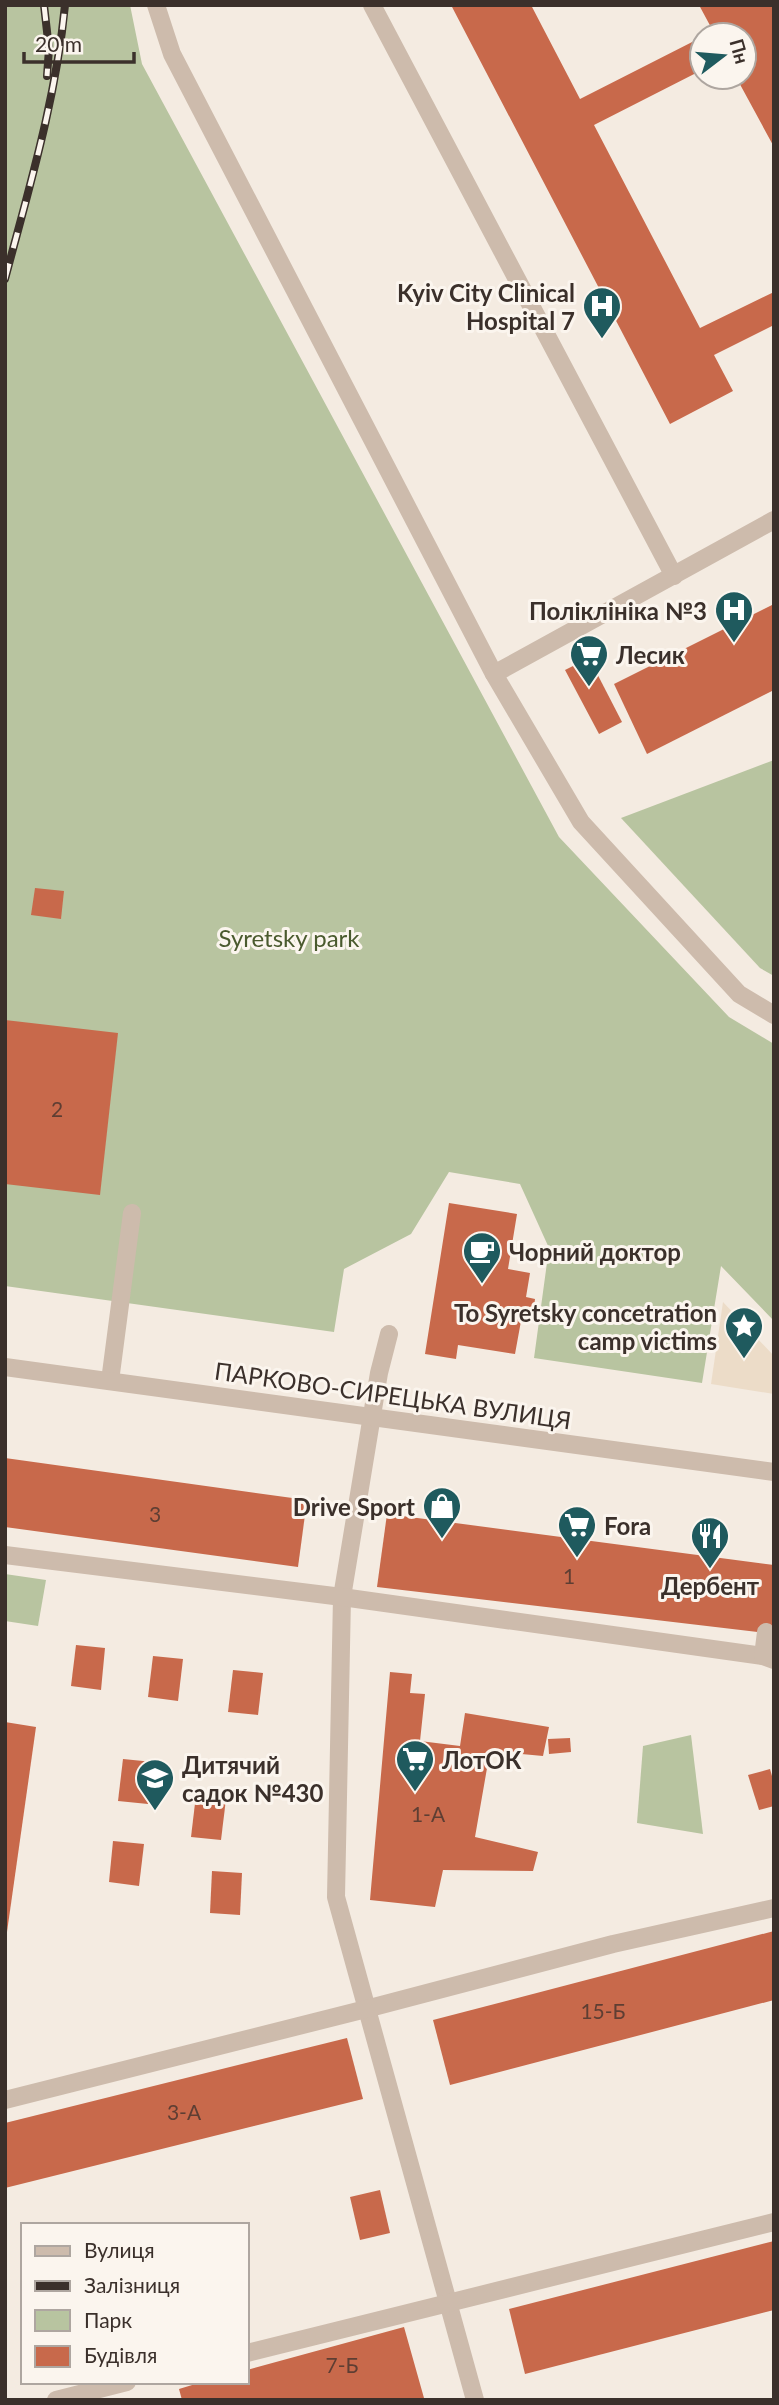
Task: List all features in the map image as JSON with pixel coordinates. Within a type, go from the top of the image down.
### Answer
[{"type":"street","points":[[156,5],[172,54],[494,674],[581,822],[739,994],[774,1014]]},
{"type":"street","points":[[372,5],[674,576]]},
{"type":"street","points":[[494,674],[774,520]]},
{"type":"street","points":[[110,1381],[132,1213]]},
{"type":"street","points":[[389,1334],[372,1417],[342,1597],[336,1897],[475,2400]]},
{"type":"street","name":"ПАРКОВО-СИРЕЦЬКА ВУЛИЦЯ","points":[[5,1367],[774,1472]]},
{"type":"street","points":[[5,1555],[342,1597],[769,1658],[766,1632]]},
{"type":"street","points":[[5,2100],[613,1944],[774,1908]]},
{"type":"street","points":[[248,2353],[774,2222]]},
{"type":"street","points":[[55,2400],[119,2384]]},
{"type":"green space","name":"Syretsky park","points":[[5,5],[130,5],[142,64],[559,837],[729,1017],[774,1044],[774,1321],[721,1266],[702,1383],[534,1358],[549,1248],[520,1184],[449,1172],[411,1234],[344,1269],[334,1332],[5,1286]]},
{"type":"green space","points":[[774,760],[774,976],[760,968],[621,818]]},
{"type":"green space","points":[[5,1574],[46,1580],[38,1626],[5,1621]]},
{"type":"green space","points":[[691,1735],[703,1834],[637,1823],[643,1746]]},
{"type":"shaded area","points":[[723,1302],[774,1356],[774,1394],[711,1384]]},
{"type":"building","points":[[451,5],[531,5],[580,99],[688,44],[688,77],[594,125],[700,328],[774,292],[774,325],[714,355],[733,391],[670,424]]},
{"type":"building","points":[[699,5],[774,5],[774,147],[744,91],[758,91],[758,21],[708,21]]},
{"type":"building","name":"Поліклініка №3","points":[[774,604],[774,690],[647,754],[614,684]]},
{"type":"building","name":"Лесик","points":[[589,658],[622,722],[599,734],[565,670]]},
{"type":"building","points":[[35,888],[64,891],[61,919],[31,915]]},
{"type":"building","points":[[5,1020],[118,1033],[100,1195],[5,1184]]},
{"type":"building","name":"Чорний доктор","points":[[449,1203],[517,1214],[508,1269],[530,1273],[526,1297],[535,1299],[532,1322],[521,1321],[515,1354],[458,1345],[456,1359],[425,1354]]},
{"type":"building","points":[[5,1458],[307,1500],[298,1567],[5,1527]]},
{"type":"building","points":[[387,1514],[774,1565],[774,1634],[377,1587]]},
{"type":"building","points":[[76,1645],[105,1648],[101,1690],[71,1686]]},
{"type":"building","points":[[153,1656],[183,1659],[178,1701],[148,1697]]},
{"type":"building","points":[[233,1670],[263,1673],[258,1715],[228,1712]]},
{"type":"building","points":[[390,1672],[412,1674],[410,1693],[425,1694],[420,1741],[460,1746],[465,1713],[549,1727],[543,1756],[490,1751],[475,1837],[538,1852],[533,1871],[443,1870],[435,1907],[370,1900]]},
{"type":"building","points":[[5,1722],[36,1727],[7,1932],[5,1932]]},
{"type":"building","points":[[570,1738],[571,1752],[549,1754],[548,1739]]},
{"type":"building","points":[[123,1759],[153,1762],[148,1804],[118,1801]]},
{"type":"building","points":[[770,1769],[774,1783],[774,1806],[759,1810],[748,1775]]},
{"type":"building","points":[[196,1795],[226,1799],[221,1840],[191,1837]]},
{"type":"building","points":[[113,1841],[144,1844],[139,1886],[109,1882]]},
{"type":"building","points":[[212,1871],[242,1873],[240,1915],[210,1913]]},
{"type":"building","points":[[774,1931],[774,2000],[450,2085],[433,2020]]},
{"type":"building","points":[[347,2038],[363,2099],[5,2188],[5,2123]]},
{"type":"building","points":[[380,2190],[390,2233],[360,2240],[350,2197]]},
{"type":"building","points":[[774,2241],[774,2310],[525,2374],[509,2309]]},
{"type":"building","points":[[404,2327],[424,2398],[182,2400],[179,2389],[195,2384],[248,2384],[248,2370]]},
{"type":"railway","points":[[44,5],[49,49],[47,76]]},
{"type":"railway","points":[[5,279],[48,109],[65,5]]},
{"type":"place","name":"Kyiv City Clinical Hospital 7","points":[[602,340]]},
{"type":"place","name":"Поліклініка №3","points":[[734,644]]},
{"type":"place","name":"Лесик","points":[[589,688]]},
{"type":"place","name":"Чорний доктор","points":[[482,1285]]},
{"type":"place","name":"To Syretsky concetration camp victims","points":[[744,1360]]},
{"type":"place","name":"Drive Sport","points":[[442,1540]]},
{"type":"place","name":"Fora","points":[[577,1559]]},
{"type":"place","name":"Дербент","points":[[710,1570]]},
{"type":"place","name":"ЛотОК","points":[[415,1793]]},
{"type":"place","name":"Дитячий садок №430","points":[[155,1812]]}]
